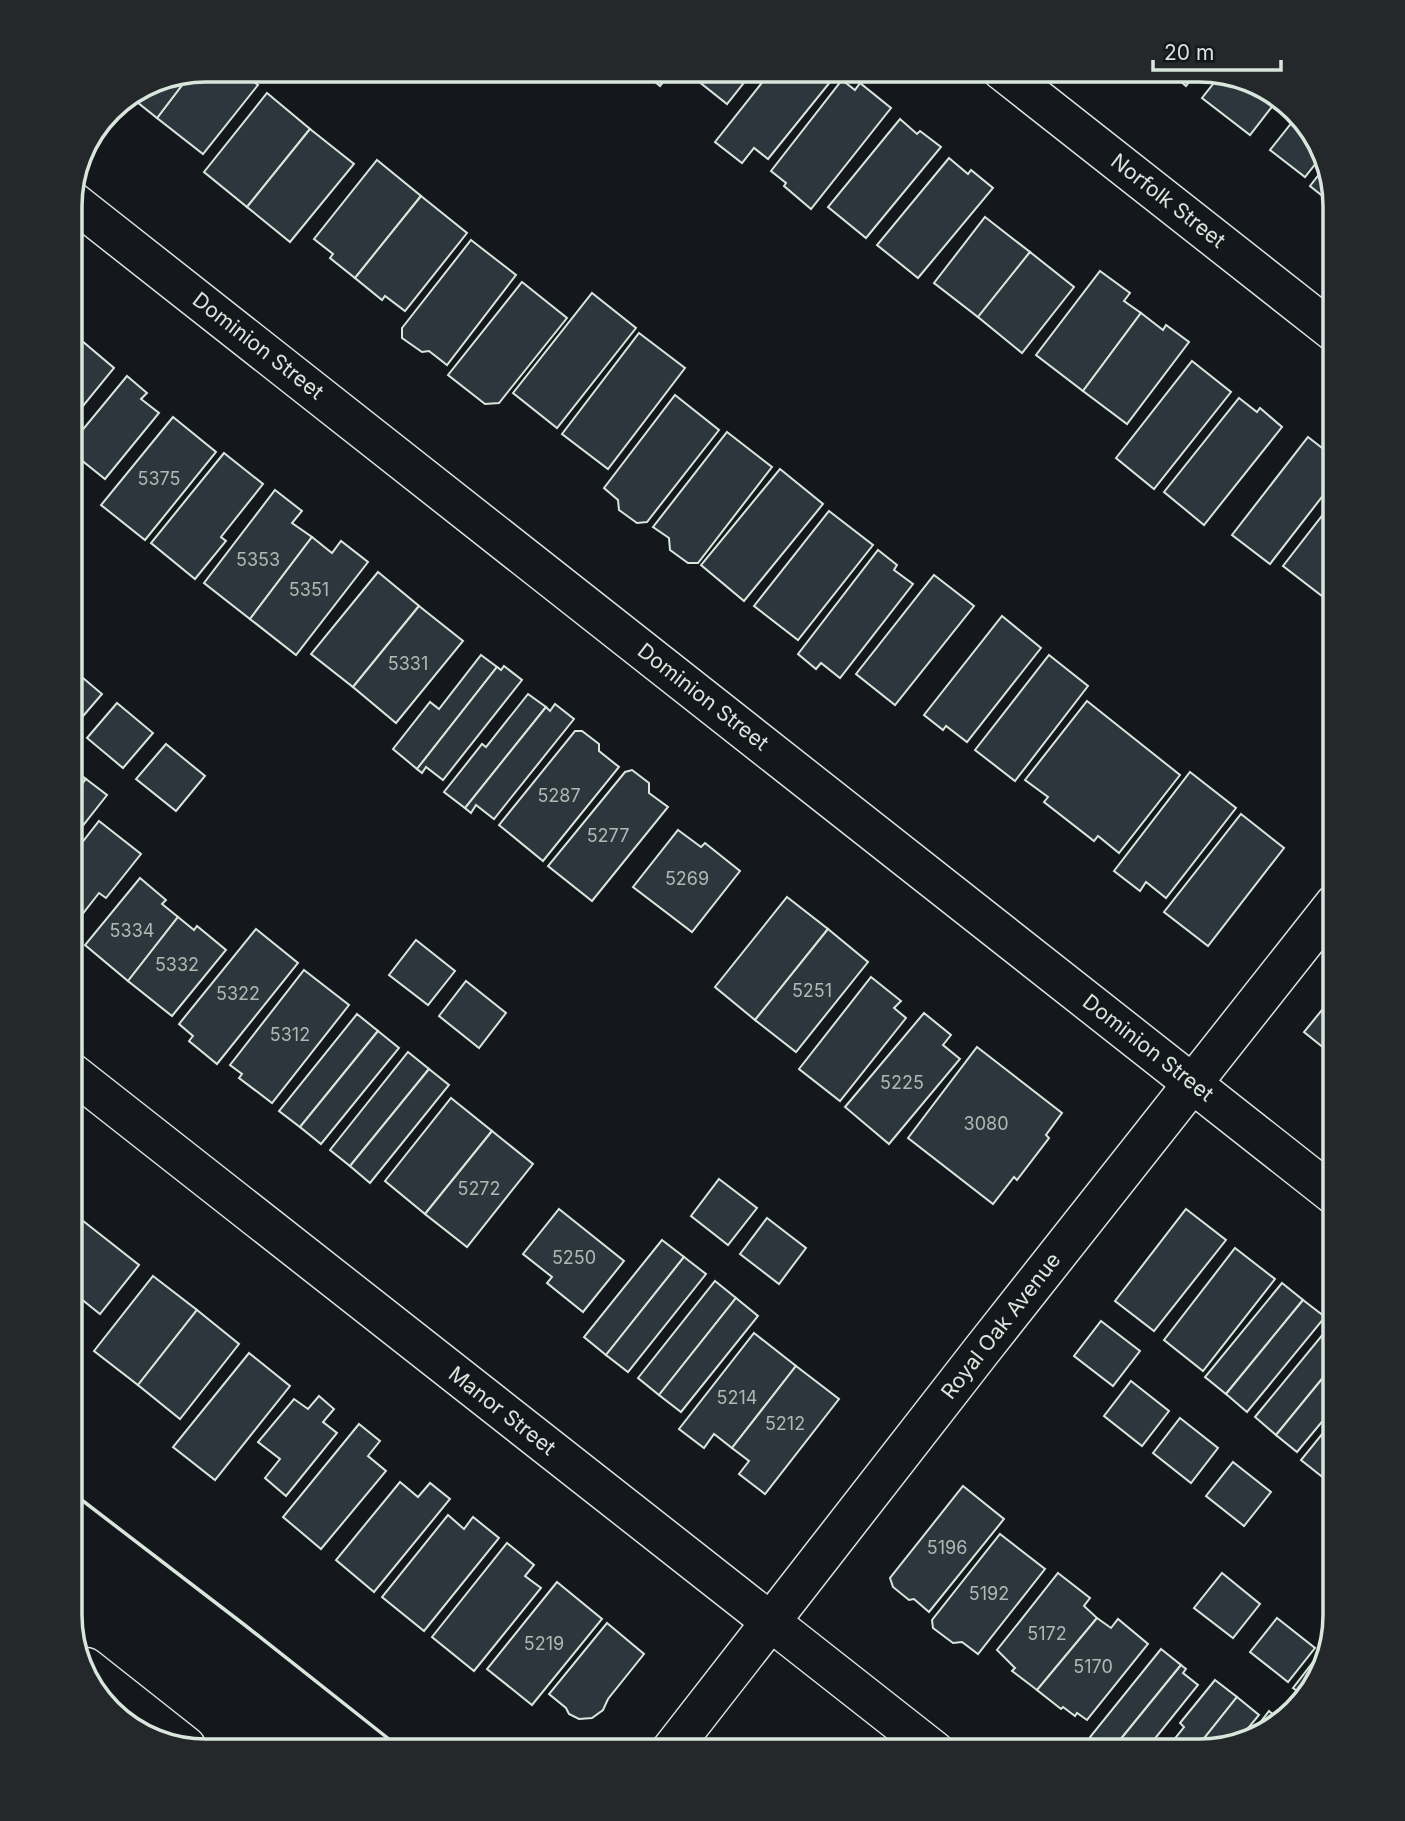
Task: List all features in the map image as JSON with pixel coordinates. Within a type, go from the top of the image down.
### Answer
[{"type":"main road","name":"Norfolk Street","points":[[1017,83],[1323,324]]},
{"type":"main road","name":"Dominion Street","points":[[83,209],[1323,1187]]},
{"type":"main road","name":"Royal Oak Avenue","points":[[679,1739],[1323,918]]},
{"type":"main road","name":"Manor Street","points":[[82,1081],[920,1739]]},
{"type":"main road","points":[[99,1677],[170,1733]]},
{"type":"building","points":[[206,82],[254,82],[258,85],[203,154],[157,118],[182,85]]},
{"type":"building","points":[[700,82],[744,83],[727,104]]},
{"type":"building","points":[[762,83],[830,83],[768,159],[754,148],[742,163],[715,142]]},
{"type":"building","points":[[840,83],[845,83],[855,90],[860,83],[891,108],[811,209],[771,171]]},
{"type":"building","points":[[1213,84],[1239,89],[1272,107],[1250,135],[1202,98]]},
{"type":"building","points":[[182,85],[157,118],[138,103],[166,89]]},
{"type":"building","points":[[267,93],[310,129],[247,207],[204,172]]},
{"type":"building","points":[[900,119],[917,134],[920,131],[941,147],[866,238],[828,207]]},
{"type":"building","points":[[1291,124],[1302,137],[1315,164],[1305,177],[1270,150]]},
{"type":"building","points":[[310,129],[354,164],[290,242],[247,207]]},
{"type":"building","points":[[949,158],[968,174],[971,170],[993,188],[918,278],[877,245]]},
{"type":"building","points":[[377,160],[421,196],[355,278],[330,258],[333,254],[314,239]]},
{"type":"building","points":[[1318,175],[1322,196],[1310,186]]},
{"type":"building","points":[[421,196],[467,233],[405,311],[385,296],[382,300],[355,278]]},
{"type":"building","points":[[985,217],[1030,252],[978,317],[934,283]]},
{"type":"building","points":[[471,240],[516,275],[447,365],[429,351],[422,352],[402,338],[402,328]]},
{"type":"building","points":[[1030,252],[1074,287],[1022,353],[978,317]]},
{"type":"building","points":[[1100,271],[1130,293],[1124,301],[1141,313],[1083,391],[1036,355]]},
{"type":"building","points":[[522,282],[567,318],[499,403],[485,404],[448,375]]},
{"type":"building","points":[[592,293],[636,328],[557,428],[513,393]]},
{"type":"building","points":[[1141,313],[1163,330],[1166,325],[1189,342],[1127,424],[1083,391]]},
{"type":"building","points":[[639,333],[685,368],[608,469],[562,434]]},
{"type":"building","points":[[83,342],[114,368],[83,406]]},
{"type":"building","points":[[1192,361],[1231,392],[1154,489],[1116,458]]},
{"type":"building","points":[[127,376],[147,393],[141,399],[159,413],[105,479],[83,461],[83,429]]},
{"type":"building","points":[[675,395],[719,430],[647,522],[637,523],[619,510],[618,500],[604,488]]},
{"type":"building","points":[[1239,398],[1257,412],[1260,408],[1282,427],[1204,525],[1164,492]]},
{"type":"building","points":[[173,417],[216,452],[145,540],[101,505]]},
{"type":"building","points":[[727,432],[772,467],[698,563],[688,563],[670,550],[669,538],[653,527]]},
{"type":"building","points":[[1308,437],[1323,449],[1323,496],[1270,564],[1232,535]]},
{"type":"building","points":[[224,453],[263,484],[221,537],[226,541],[195,579],[151,543]]},
{"type":"building","points":[[780,469],[823,504],[744,601],[701,565]]},
{"type":"building","points":[[275,490],[302,511],[292,523],[312,537],[250,619],[204,583]]},
{"type":"building","points":[[829,511],[873,545],[798,640],[754,606]]},
{"type":"building","points":[[1323,514],[1322,596],[1283,566]]},
{"type":"building","points":[[312,537],[332,553],[341,541],[368,562],[296,655],[250,619]]},
{"type":"building","points":[[878,550],[897,565],[894,570],[913,584],[840,678],[821,663],[816,669],[798,654]]},
{"type":"building","points":[[378,572],[419,606],[353,687],[311,654]]},
{"type":"building","points":[[934,575],[974,606],[895,705],[856,674]]},
{"type":"building","points":[[419,606],[463,641],[396,723],[353,687]]},
{"type":"building","points":[[1002,616],[1041,648],[967,742],[946,726],[943,730],[924,715]]},
{"type":"building","points":[[481,655],[497,667],[417,769],[393,749],[430,702],[439,709]]},
{"type":"building","points":[[1049,655],[1088,686],[1015,781],[975,750]]},
{"type":"building","points":[[504,666],[522,680],[443,780],[426,767],[422,773],[417,769],[497,667],[501,670]]},
{"type":"building","points":[[83,678],[102,694],[83,717]]},
{"type":"building","points":[[528,694],[546,707],[465,808],[444,792],[482,744],[486,747]]},
{"type":"building","points":[[1087,701],[1180,775],[1119,853],[1098,836],[1094,841],[1044,802],[1048,797],[1025,780]]},
{"type":"building","points":[[117,703],[153,733],[123,768],[87,738]]},
{"type":"building","points":[[555,704],[574,719],[494,819],[476,805],[471,813],[465,808],[546,707],[550,711]]},
{"type":"building","points":[[575,731],[582,731],[599,744],[599,751],[619,767],[543,861],[499,825]]},
{"type":"building","points":[[166,744],[205,776],[176,811],[136,779]]},
{"type":"building","points":[[632,770],[649,783],[649,793],[668,807],[592,901],[548,866],[625,772]]},
{"type":"building","points":[[1190,772],[1236,808],[1166,898],[1146,882],[1140,891],[1114,871]]},
{"type":"building","points":[[86,779],[107,795],[83,826],[83,783]]},
{"type":"building","points":[[1241,814],[1284,848],[1208,946],[1164,912]]},
{"type":"building","points":[[99,821],[141,854],[106,898],[99,893],[82,914],[83,842]]},
{"type":"building","points":[[678,830],[701,847],[705,843],[740,871],[692,932],[633,887]]},
{"type":"building","points":[[140,878],[166,900],[162,904],[178,917],[128,981],[85,945]]},
{"type":"building","points":[[787,897],[828,929],[755,1020],[715,987]]},
{"type":"building","points":[[178,917],[194,930],[197,926],[226,950],[172,1016],[128,981]]},
{"type":"building","points":[[256,929],[298,963],[217,1064],[189,1041],[193,1036],[179,1024]]},
{"type":"building","points":[[828,929],[868,962],[796,1052],[755,1020]]},
{"type":"building","points":[[416,940],[455,971],[428,1005],[389,975]]},
{"type":"building","points":[[304,970],[349,1005],[272,1103],[239,1078],[242,1074],[230,1065]]},
{"type":"building","points":[[871,977],[901,1001],[894,1008],[906,1018],[840,1101],[799,1069]]},
{"type":"building","points":[[466,981],[506,1013],[479,1048],[439,1016]]},
{"type":"building","points":[[1323,1009],[1323,1047],[1304,1032]]},
{"type":"building","points":[[924,1013],[951,1035],[943,1045],[960,1059],[889,1144],[845,1107]]},
{"type":"building","points":[[357,1014],[378,1031],[300,1127],[279,1111]]},
{"type":"building","points":[[378,1031],[399,1048],[321,1144],[300,1127]]},
{"type":"building","points":[[977,1047],[1062,1113],[1046,1135],[1049,1138],[1017,1180],[1014,1177],[993,1204],[908,1138]]},
{"type":"building","points":[[408,1052],[429,1069],[350,1166],[330,1150]]},
{"type":"building","points":[[429,1069],[449,1085],[370,1183],[350,1166]]},
{"type":"building","points":[[451,1098],[492,1131],[425,1214],[385,1181]]},
{"type":"building","points":[[492,1131],[533,1164],[467,1247],[425,1214]]},
{"type":"building","points":[[719,1179],[757,1208],[728,1245],[691,1216]]},
{"type":"building","points":[[559,1209],[624,1261],[583,1312],[547,1283],[552,1277],[523,1254]]},
{"type":"building","points":[[1186,1209],[1226,1240],[1154,1331],[1115,1301]]},
{"type":"building","points":[[767,1218],[806,1248],[779,1284],[740,1254]]},
{"type":"building","points":[[82,1220],[139,1265],[100,1314],[82,1300]]},
{"type":"building","points":[[662,1240],[684,1257],[606,1355],[584,1337]]},
{"type":"building","points":[[1235,1248],[1275,1279],[1203,1371],[1164,1340]]},
{"type":"building","points":[[684,1257],[706,1274],[628,1372],[606,1355]]},
{"type":"building","points":[[153,1276],[197,1310],[138,1385],[94,1351]]},
{"type":"building","points":[[715,1281],[736,1298],[659,1395],[638,1378]]},
{"type":"building","points":[[1282,1283],[1303,1300],[1226,1394],[1205,1377]]},
{"type":"building","points":[[736,1298],[758,1316],[681,1412],[659,1395]]},
{"type":"building","points":[[1303,1300],[1323,1315],[1323,1319],[1247,1412],[1226,1394]]},
{"type":"building","points":[[197,1310],[239,1344],[180,1419],[138,1385]]},
{"type":"building","points":[[1101,1321],[1140,1351],[1113,1386],[1074,1356]]},
{"type":"building","points":[[754,1333],[796,1366],[732,1448],[714,1434],[704,1448],[679,1429]]},
{"type":"building","points":[[1323,1334],[1323,1378],[1276,1435],[1255,1417]]},
{"type":"building","points":[[249,1353],[290,1386],[215,1480],[173,1447]]},
{"type":"building","points":[[796,1366],[839,1399],[765,1494],[739,1474],[749,1461],[732,1448]]},
{"type":"building","points":[[1323,1378],[1323,1421],[1297,1452],[1276,1435]]},
{"type":"building","points":[[1131,1381],[1169,1411],[1142,1446],[1104,1416]]},
{"type":"building","points":[[319,1396],[334,1409],[323,1422],[337,1433],[286,1496],[265,1478],[280,1459],[258,1442],[294,1399],[308,1409]]},
{"type":"building","points":[[1180,1418],[1218,1448],[1191,1483],[1153,1453]]},
{"type":"building","points":[[359,1424],[380,1441],[368,1456],[386,1471],[321,1549],[283,1517]]},
{"type":"building","points":[[1323,1433],[1323,1477],[1301,1460]]},
{"type":"building","points":[[1233,1462],[1271,1492],[1244,1526],[1206,1496]]},
{"type":"building","points":[[400,1482],[418,1497],[430,1483],[450,1499],[374,1592],[336,1560]]},
{"type":"building","points":[[963,1486],[1004,1519],[929,1612],[914,1599],[909,1600],[893,1587],[890,1578]]},
{"type":"building","points":[[448,1515],[464,1529],[473,1517],[499,1538],[424,1631],[382,1597]]},
{"type":"building","points":[[1000,1534],[1045,1569],[978,1654],[962,1642],[953,1643],[933,1628],[932,1620]]},
{"type":"building","points":[[507,1543],[534,1565],[525,1576],[541,1588],[474,1671],[432,1637]]},
{"type":"building","points":[[1058,1573],[1090,1598],[1084,1606],[1097,1618],[1037,1690],[1012,1671],[1015,1668],[997,1650]]},
{"type":"building","points":[[1222,1573],[1260,1604],[1233,1638],[1194,1608]]},
{"type":"building","points":[[557,1582],[602,1619],[532,1705],[487,1669]]},
{"type":"building","points":[[1097,1618],[1111,1628],[1118,1619],[1148,1644],[1087,1720],[1077,1713],[1075,1716],[1063,1707],[1061,1709],[1037,1690]]},
{"type":"building","points":[[1277,1618],[1315,1648],[1288,1682],[1250,1652]]},
{"type":"building","points":[[607,1623],[644,1654],[608,1699],[603,1710],[592,1718],[579,1719],[569,1714],[566,1708],[549,1694]]},
{"type":"building","points":[[1161,1649],[1181,1665],[1121,1739],[1090,1737]]},
{"type":"building","points":[[1313,1662],[1297,1690],[1293,1688]]},
{"type":"building","points":[[1181,1665],[1186,1669],[1183,1673],[1198,1685],[1155,1739],[1121,1739]]},
{"type":"building","points":[[1215,1680],[1237,1697],[1204,1739],[1174,1739],[1184,1727],[1180,1723]]},
{"type":"building","points":[[1237,1697],[1259,1715],[1248,1728],[1204,1739]]},
{"type":"building","points":[[1269,1711],[1273,1714],[1268,1718],[1260,1722]]},
{"type":"wall","points":[[82,1500],[389,1739]]}]
